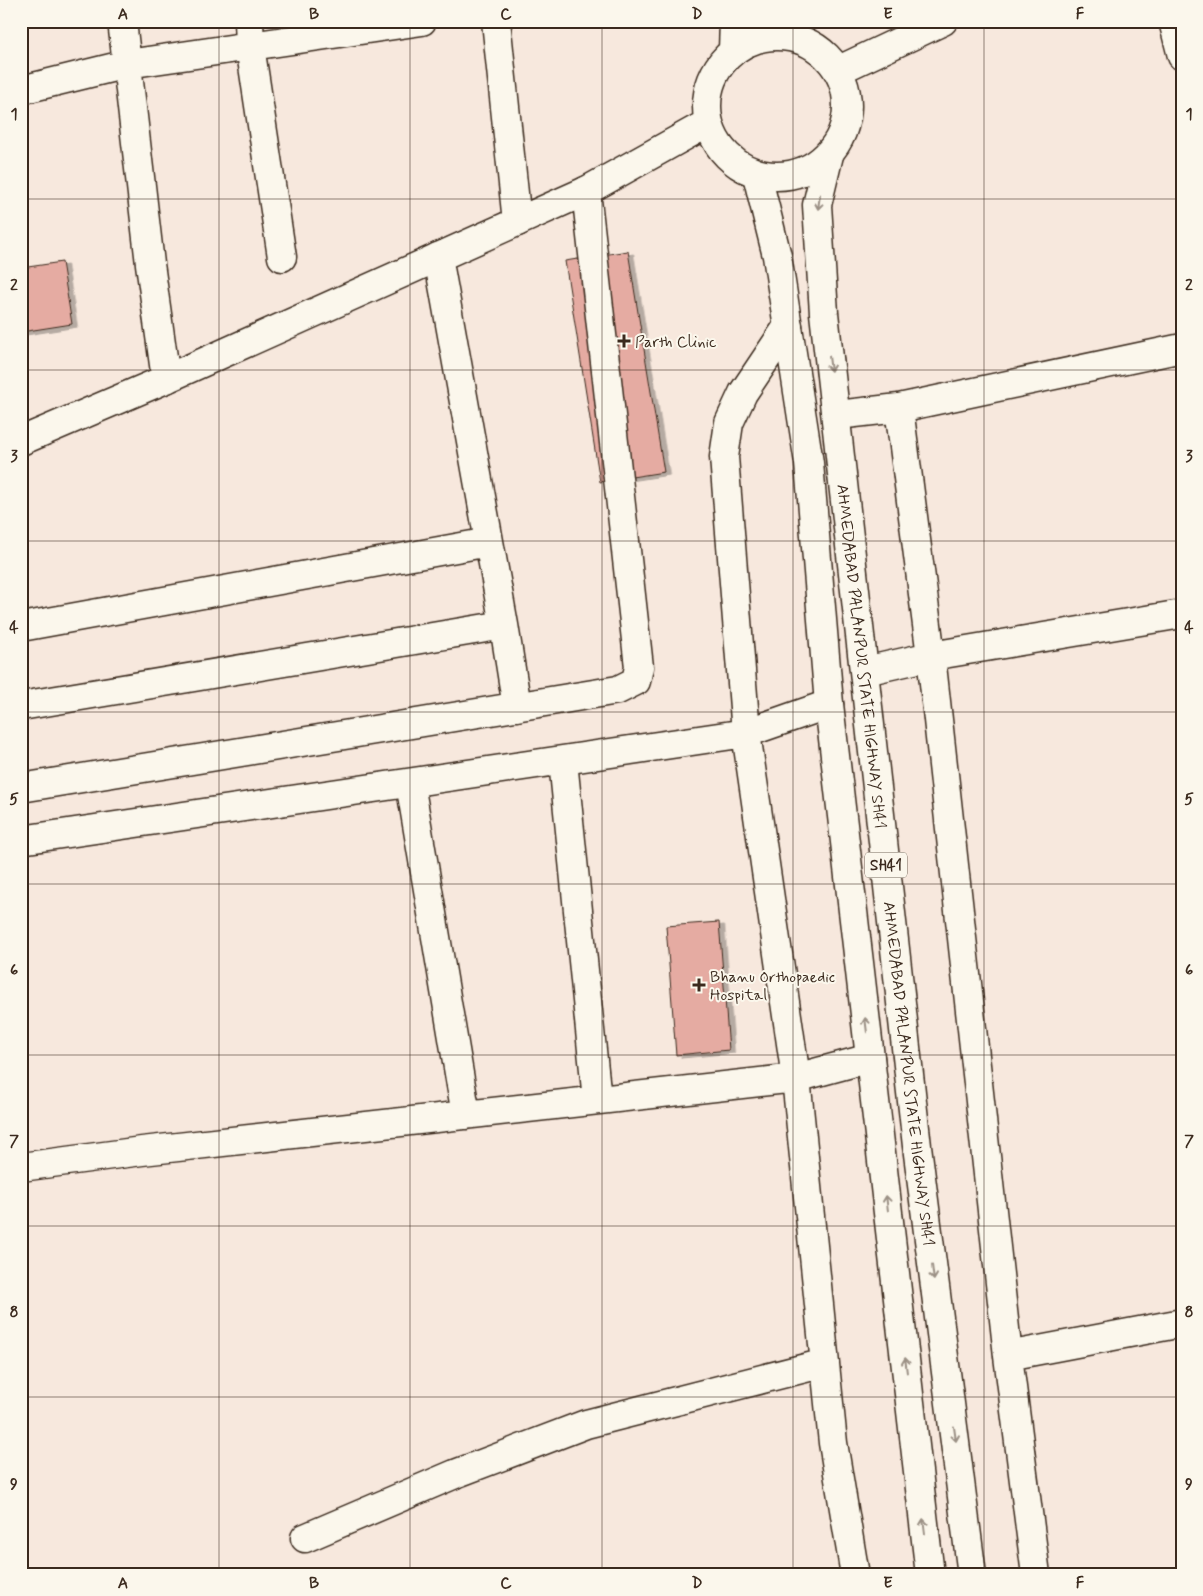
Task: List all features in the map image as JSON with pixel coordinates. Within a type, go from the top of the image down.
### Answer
[{"type":"street","points":[[122,21],[150,264],[166,379]]},
{"type":"street","points":[[21,90],[249,34],[422,21]]},
{"type":"street","points":[[496,21],[517,222]]},
{"type":"street","points":[[734,21],[734,50]]},
{"type":"street","points":[[839,70],[943,21]]},
{"type":"street","points":[[1173,21],[1182,56]]},
{"type":"street","name":"SH41","points":[[806,32],[826,54],[839,70],[848,99],[845,129],[829,155],[808,170],[783,177],[757,174],[725,155],[708,122],[707,96],[716,71],[734,50],[751,40],[771,36],[791,36],[806,32]]},
{"type":"street","points":[[249,34],[282,257]]},
{"type":"street","points":[[21,441],[166,379],[586,191],[708,122]]},
{"type":"street","name":"AHMEDABAD PALANPUR STATE HIGHWAY SH41","points":[[829,155],[817,204],[824,313],[919,1156],[972,1575]]},
{"type":"street","name":"AHMEDABAD PALANPUR STATE HIGHWAY SH41","points":[[757,174],[777,256],[809,463],[829,704],[930,1575]]},
{"type":"street","points":[[21,788],[618,690],[636,681],[639,667],[586,191]]},
{"type":"street","points":[[438,257],[517,707]]},
{"type":"street","points":[[788,326],[743,393],[729,424],[724,457],[746,733],[796,1078],[833,1443],[855,1575]]},
{"type":"street","points":[[836,415],[899,408],[1182,348]]},
{"type":"street","points":[[899,408],[931,656],[1008,1356],[1036,1575]]},
{"type":"street","points":[[21,627],[489,542]]},
{"type":"street","points":[[865,671],[931,656],[1182,614]]},
{"type":"street","points":[[21,706],[504,626]]},
{"type":"street","points":[[21,840],[746,733],[829,704]]},
{"type":"street","points":[[562,760],[597,1100]]},
{"type":"street","points":[[410,783],[466,1115]]},
{"type":"street","points":[[21,1167],[142,1151],[796,1078],[870,1058]]},
{"type":"street","points":[[1008,1356],[1182,1323]]},
{"type":"street","points":[[305,1538],[456,1474],[586,1424],[826,1363]]},
{"type":"building","points":[[628,251],[664,472],[600,482],[565,261]]},
{"type":"building","points":[[62,262],[72,324],[21,332],[21,268]]},
{"type":"building","points":[[719,922],[729,1050],[676,1055],[666,926]]},
{"type":"place","name":"Parth Clinic","points":[[624,341]]},
{"type":"place","name":"Bhanu Orthopaedic Hospital","points":[[699,985]]}]
